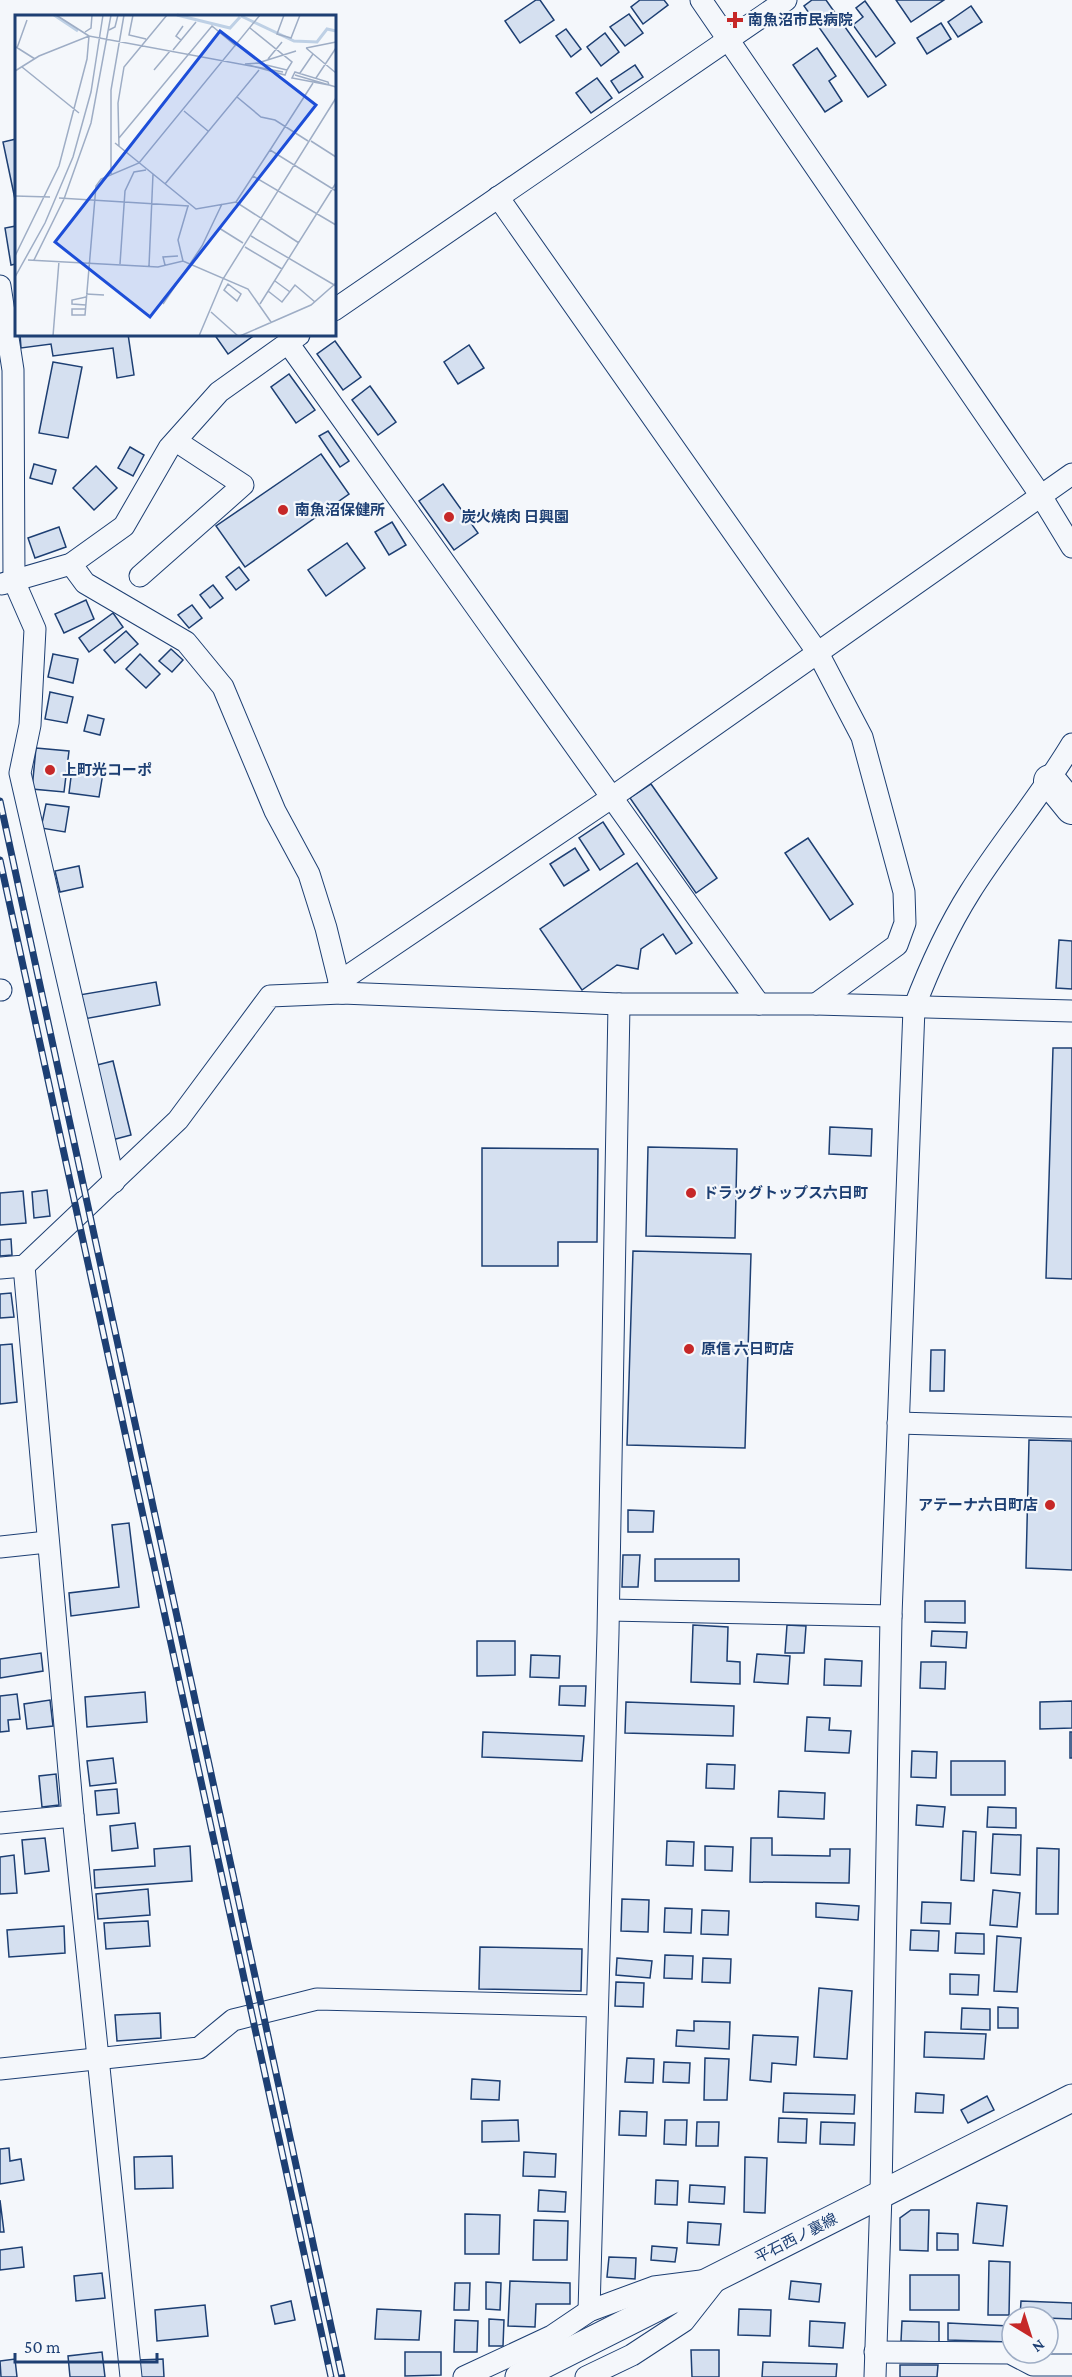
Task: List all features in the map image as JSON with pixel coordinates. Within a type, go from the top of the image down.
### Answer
[{"type":"highway","points":[[1050,781],[1072,808]]},
{"type":"main road","name":"平石西ノ裏線","points":[[519,2377],[1072,2098]]},
{"type":"street","points":[[701,0],[1041,496],[1072,547]]},
{"type":"street","points":[[336,309],[786,0]]},
{"type":"street","points":[[498,197],[818,653],[862,737],[904,892],[905,923],[897,945],[816,1004]]},
{"type":"street","points":[[0,286],[13,370],[7,582],[35,629],[30,725],[20,773],[114,1182]]},
{"type":"street","points":[[7,582],[71,564],[124,526],[169,448],[219,392],[294,339],[611,798],[759,1004]]},
{"type":"street","points":[[140,576],[243,485],[176,441]]},
{"type":"street","points":[[340,987],[1072,474]]},
{"type":"street","points":[[71,564],[85,583],[186,642],[223,687],[275,811],[309,874],[340,987]]},
{"type":"street","points":[[875,2377],[881,2194],[891,1616],[914,1008],[935,952],[970,892],[1050,781],[1072,744]]},
{"type":"street","points":[[0,1268],[24,1266],[178,1120],[270,996],[340,987],[619,1004],[816,1004],[1072,1011]]},
{"type":"street","points":[[589,2311],[609,1610],[619,1004]]},
{"type":"street","points":[[24,1266],[47,1542],[96,2060],[114,2196],[131,2377]]},
{"type":"street","points":[[898,1423],[1072,1428]]},
{"type":"street","points":[[0,1547],[47,1542]]},
{"type":"street","points":[[609,1610],[891,1616]]},
{"type":"street","points":[[0,1823],[73,1816]]},
{"type":"street","points":[[0,2068],[199,2048],[233,2020],[317,1999],[597,2006]]},
{"type":"street","points":[[464,2377],[552,2336],[589,2311],[654,2287],[717,2279]]},
{"type":"street","points":[[586,2377],[632,2355],[684,2321],[717,2279]]},
{"type":"street","points":[[875,2352],[1010,2353],[1033,2365],[1072,2365]]},
{"type":"street","points":[[617,2377],[632,2355]]},
{"type":"building","points":[[536,0],[540,0],[554,20],[520,43],[505,21]]},
{"type":"building","points":[[640,0],[664,0],[668,5],[643,24],[631,7]]},
{"type":"building","points":[[812,0],[826,0],[886,85],[868,97],[804,6]]},
{"type":"building","points":[[896,0],[944,0],[911,22]]},
{"type":"building","points":[[865,1],[895,43],[876,57],[853,25],[863,17],[856,8]]},
{"type":"building","points":[[971,6],[982,22],[958,37],[948,22]]},
{"type":"building","points":[[629,14],[643,33],[625,46],[610,27]]},
{"type":"building","points":[[941,23],[951,39],[927,54],[917,38]]},
{"type":"building","points":[[566,29],[581,49],[571,57],[556,36]]},
{"type":"building","points":[[605,33],[619,52],[601,66],[587,47]]},
{"type":"building","points":[[817,48],[836,76],[829,81],[842,101],[825,112],[793,65]]},
{"type":"building","points":[[635,65],[643,77],[619,93],[611,81]]},
{"type":"building","points":[[597,78],[612,98],[591,113],[576,93]]},
{"type":"building","points":[[15,139],[15,199],[3,142]]},
{"type":"building","points":[[15,226],[15,264],[11,265],[5,228]]},
{"type":"building","points":[[20,336],[128,336],[134,375],[117,378],[113,348],[53,356],[51,344],[21,348]]},
{"type":"building","points":[[215,336],[253,336],[228,354]]},
{"type":"building","points":[[335,341],[361,377],[343,390],[317,354]]},
{"type":"building","points":[[469,345],[484,368],[458,384],[444,362]]},
{"type":"building","points":[[53,362],[82,367],[68,438],[39,433]]},
{"type":"building","points":[[289,374],[315,410],[296,423],[271,387]]},
{"type":"building","points":[[370,386],[396,422],[378,435],[352,400]]},
{"type":"building","points":[[328,431],[349,461],[340,467],[319,436]]},
{"type":"building","points":[[130,447],[144,455],[133,476],[118,468]]},
{"type":"building","name":"南魚沼保健所","points":[[321,454],[349,494],[245,567],[216,526]]},
{"type":"building","points":[[34,464],[56,470],[52,484],[30,478]]},
{"type":"building","points":[[96,466],[117,488],[94,510],[73,488]]},
{"type":"building","name":"炭火焼肉 日興園","points":[[443,484],[478,533],[454,550],[419,501]]},
{"type":"building","points":[[392,522],[406,545],[389,555],[375,532]]},
{"type":"building","points":[[59,527],[66,547],[35,558],[28,538]]},
{"type":"building","points":[[347,543],[365,568],[326,596],[308,570]]},
{"type":"building","points":[[239,567],[249,580],[236,590],[226,577]]},
{"type":"building","points":[[213,585],[223,598],[210,608],[200,595]]},
{"type":"building","points":[[86,600],[94,619],[64,633],[55,614]]},
{"type":"building","points":[[192,605],[202,618],[189,628],[178,615]]},
{"type":"building","points":[[113,613],[123,627],[89,652],[79,638]]},
{"type":"building","points":[[126,631],[138,644],[115,663],[104,650]]},
{"type":"building","points":[[171,649],[183,660],[172,672],[159,661]]},
{"type":"building","points":[[53,654],[78,659],[73,683],[48,677]]},
{"type":"building","points":[[140,654],[160,674],[146,688],[126,669]]},
{"type":"building","points":[[50,692],[73,697],[67,723],[45,719]]},
{"type":"building","points":[[88,715],[104,719],[100,735],[84,731]]},
{"type":"building","name":"上町光コーポ","points":[[36,748],[69,751],[64,792],[32,789]]},
{"type":"building","points":[[72,769],[103,773],[99,797],[69,793]]},
{"type":"building","points":[[651,784],[717,878],[696,893],[630,798]]},
{"type":"building","points":[[46,804],[69,807],[65,832],[41,828]]},
{"type":"building","points":[[603,822],[624,854],[600,870],[579,838]]},
{"type":"building","points":[[808,838],[853,904],[830,920],[785,853]]},
{"type":"building","points":[[575,848],[589,870],[564,886],[550,864]]},
{"type":"building","points":[[637,863],[692,943],[676,954],[663,934],[641,949],[638,969],[617,965],[582,990],[540,929]]},
{"type":"building","points":[[79,866],[83,887],[60,892],[55,871]]},
{"type":"building","points":[[1059,940],[1072,941],[1072,989],[1056,988]]},
{"type":"building","points":[[156,982],[160,1005],[84,1019],[79,995]]},
{"type":"building","points":[[1053,1048],[1072,1048],[1072,1279],[1046,1278]]},
{"type":"building","points":[[113,1061],[131,1135],[108,1141],[89,1067]]},
{"type":"building","points":[[830,1127],[872,1129],[871,1156],[829,1154]]},
{"type":"building","name":"ドラッグトップス六日町","points":[[648,1147],[737,1149],[735,1238],[646,1236]]},
{"type":"building","points":[[482,1148],[598,1149],[597,1242],[558,1242],[558,1266],[482,1266]]},
{"type":"building","points":[[47,1190],[50,1216],[34,1218],[32,1192]]},
{"type":"building","points":[[23,1191],[26,1223],[0,1225],[0,1193]]},
{"type":"building","points":[[11,1239],[12,1255],[0,1256],[0,1240]]},
{"type":"building","name":"原信 六日町店","points":[[633,1251],[751,1254],[745,1448],[627,1445]]},
{"type":"building","points":[[11,1293],[14,1317],[0,1318],[0,1294]]},
{"type":"building","points":[[12,1344],[17,1402],[0,1404],[0,1345]]},
{"type":"building","points":[[931,1350],[945,1350],[944,1391],[930,1391]]},
{"type":"building","name":"アテーナ六日町店","points":[[1029,1440],[1072,1441],[1072,1570],[1026,1568]]},
{"type":"building","points":[[628,1510],[654,1511],[653,1532],[628,1532]]},
{"type":"building","points":[[129,1523],[139,1607],[71,1616],[69,1593],[119,1587],[112,1525]]},
{"type":"building","points":[[623,1555],[640,1555],[638,1587],[622,1587]]},
{"type":"building","points":[[655,1559],[739,1559],[739,1581],[655,1581]]},
{"type":"building","points":[[925,1601],[965,1601],[965,1623],[925,1622]]},
{"type":"building","points":[[693,1625],[728,1627],[727,1661],[740,1662],[740,1684],[691,1682]]},
{"type":"building","points":[[787,1625],[806,1626],[804,1653],[785,1653]]},
{"type":"building","points":[[932,1631],[967,1632],[966,1648],[931,1646]]},
{"type":"building","points":[[477,1641],[515,1641],[515,1675],[477,1676]]},
{"type":"building","points":[[41,1653],[43,1671],[0,1678],[0,1659]]},
{"type":"building","points":[[757,1654],[790,1656],[788,1684],[754,1682]]},
{"type":"building","points":[[531,1655],[560,1656],[559,1678],[530,1677]]},
{"type":"building","points":[[825,1659],[862,1661],[861,1686],[824,1685]]},
{"type":"building","points":[[921,1662],[946,1662],[945,1689],[920,1688]]},
{"type":"building","points":[[560,1686],[586,1686],[585,1706],[559,1705]]},
{"type":"building","points":[[145,1692],[147,1722],[87,1727],[85,1697]]},
{"type":"building","points":[[17,1694],[20,1719],[8,1720],[9,1731],[0,1732],[0,1696]]},
{"type":"building","points":[[50,1700],[53,1726],[27,1729],[24,1704]]},
{"type":"building","points":[[1072,1701],[1072,1728],[1040,1729],[1040,1702]]},
{"type":"building","points":[[626,1702],[734,1706],[733,1736],[625,1733]]},
{"type":"building","points":[[807,1717],[830,1718],[829,1730],[851,1731],[849,1753],[805,1751]]},
{"type":"building","points":[[483,1732],[584,1736],[582,1761],[482,1757]]},
{"type":"building","points":[[1070,1732],[1072,1732],[1072,1758],[1070,1758]]},
{"type":"building","points":[[912,1751],[937,1752],[936,1778],[911,1777]]},
{"type":"building","points":[[113,1758],[116,1783],[90,1786],[87,1761]]},
{"type":"building","points":[[951,1761],[1005,1761],[1005,1795],[951,1795]]},
{"type":"building","points":[[707,1764],[735,1765],[734,1789],[706,1788]]},
{"type":"building","points":[[56,1774],[59,1805],[42,1807],[39,1776]]},
{"type":"building","points":[[117,1789],[119,1813],[97,1815],[95,1791]]},
{"type":"building","points":[[779,1791],[825,1793],[824,1819],[778,1817]]},
{"type":"building","points":[[917,1805],[945,1807],[943,1827],[916,1825]]},
{"type":"building","points":[[988,1807],[1016,1808],[1016,1828],[987,1827]]},
{"type":"building","points":[[135,1823],[138,1848],[112,1851],[110,1826]]},
{"type":"building","points":[[963,1831],[976,1832],[974,1881],[961,1880]]},
{"type":"building","points":[[993,1834],[1021,1835],[1020,1875],[991,1873]]},
{"type":"building","points":[[45,1838],[49,1871],[25,1874],[22,1840]]},
{"type":"building","points":[[751,1838],[772,1838],[772,1855],[830,1856],[830,1849],[850,1849],[849,1883],[750,1882]]},
{"type":"building","points":[[667,1841],[694,1842],[693,1866],[666,1865]]},
{"type":"building","points":[[190,1846],[192,1881],[95,1888],[94,1870],[155,1866],[154,1849]]},
{"type":"building","points":[[705,1846],[733,1847],[732,1871],[705,1870]]},
{"type":"building","points":[[1037,1848],[1059,1849],[1058,1914],[1036,1914]]},
{"type":"building","points":[[14,1855],[17,1893],[0,1894],[0,1857]]},
{"type":"building","points":[[148,1889],[150,1915],[98,1919],[96,1894]]},
{"type":"building","points":[[993,1890],[1020,1893],[1017,1927],[990,1925]]},
{"type":"building","points":[[622,1899],[649,1900],[648,1932],[621,1931]]},
{"type":"building","points":[[922,1902],[951,1903],[950,1924],[921,1923]]},
{"type":"building","points":[[816,1903],[859,1906],[858,1920],[816,1917]]},
{"type":"building","points":[[665,1908],[692,1909],[691,1933],[664,1932]]},
{"type":"building","points":[[702,1910],[729,1911],[728,1935],[701,1934]]},
{"type":"building","points":[[148,1921],[150,1946],[106,1949],[104,1923]]},
{"type":"building","points":[[64,1926],[65,1953],[9,1957],[7,1930]]},
{"type":"building","points":[[911,1930],[939,1931],[938,1951],[910,1950]]},
{"type":"building","points":[[956,1933],[984,1934],[984,1954],[955,1953]]},
{"type":"building","points":[[997,1936],[1021,1938],[1017,1992],[994,1991]]},
{"type":"building","points":[[480,1947],[582,1949],[581,1991],[479,1989]]},
{"type":"building","points":[[665,1955],[693,1956],[692,1979],[664,1978]]},
{"type":"building","points":[[617,1958],[652,1961],[650,1978],[616,1975]]},
{"type":"building","points":[[703,1958],[731,1959],[730,1983],[702,1982]]},
{"type":"building","points":[[950,1974],[979,1975],[978,1995],[950,1994]]},
{"type":"building","points":[[616,1982],[644,1983],[643,2007],[615,2006]]},
{"type":"building","points":[[819,1988],[852,1991],[847,2059],[814,2057]]},
{"type":"building","points":[[998,2007],[1018,2008],[1018,2028],[998,2028]]},
{"type":"building","points":[[962,2008],[990,2009],[990,2030],[961,2029]]},
{"type":"building","points":[[160,2013],[161,2038],[117,2041],[115,2015]]},
{"type":"building","points":[[694,2021],[730,2022],[729,2049],[676,2046],[677,2030],[694,2031]]},
{"type":"building","points":[[925,2032],[986,2034],[984,2059],[924,2057]]},
{"type":"building","points":[[753,2035],[798,2037],[796,2065],[772,2063],[771,2082],[750,2080]]},
{"type":"building","points":[[627,2058],[654,2059],[653,2083],[625,2082]]},
{"type":"building","points":[[705,2058],[729,2059],[727,2100],[704,2100]]},
{"type":"building","points":[[664,2062],[690,2063],[689,2083],[663,2082]]},
{"type":"building","points":[[472,2079],[500,2081],[499,2100],[471,2099]]},
{"type":"building","points":[[784,2093],[855,2095],[854,2114],[783,2112]]},
{"type":"building","points":[[916,2093],[944,2095],[943,2113],[915,2112]]},
{"type":"building","points":[[987,2096],[994,2110],[968,2123],[961,2110]]},
{"type":"building","points":[[620,2111],[647,2112],[646,2136],[619,2135]]},
{"type":"building","points":[[779,2118],[807,2119],[806,2143],[778,2142]]},
{"type":"building","points":[[518,2120],[519,2141],[482,2142],[482,2121]]},
{"type":"building","points":[[665,2120],[687,2120],[686,2145],[664,2144]]},
{"type":"building","points":[[697,2122],[719,2122],[718,2146],[696,2146]]},
{"type":"building","points":[[821,2122],[855,2123],[854,2145],[820,2144]]},
{"type":"building","points":[[9,2148],[10,2161],[21,2159],[24,2180],[0,2184],[0,2149]]},
{"type":"building","points":[[524,2152],[556,2154],[555,2177],[523,2176]]},
{"type":"building","points":[[172,2156],[173,2188],[135,2189],[134,2157]]},
{"type":"building","points":[[745,2157],[767,2158],[765,2213],[744,2212]]},
{"type":"building","points":[[656,2180],[678,2181],[677,2205],[655,2204]]},
{"type":"building","points":[[690,2185],[725,2187],[724,2204],[689,2202]]},
{"type":"building","points":[[539,2190],[566,2192],[565,2212],[538,2211]]},
{"type":"building","points":[[0,2200],[4,2232],[0,2232]]},
{"type":"building","points":[[977,2203],[1007,2206],[1003,2246],[973,2243]]},
{"type":"building","points":[[911,2210],[929,2210],[928,2251],[900,2250],[900,2218]]},
{"type":"building","points":[[465,2214],[500,2215],[499,2254],[465,2254]]},
{"type":"building","points":[[534,2220],[568,2221],[567,2260],[533,2260]]},
{"type":"building","points":[[688,2222],[721,2224],[719,2245],[687,2243]]},
{"type":"building","points":[[937,2233],[958,2234],[958,2250],[937,2250]]},
{"type":"building","points":[[652,2246],[677,2248],[675,2262],[651,2260]]},
{"type":"building","points":[[22,2247],[24,2267],[0,2270],[0,2250]]},
{"type":"building","points":[[609,2257],[636,2258],[635,2279],[607,2277]]},
{"type":"building","points":[[989,2261],[1010,2262],[1009,2305],[1000,2305],[1000,2315],[988,2315]]},
{"type":"building","points":[[102,2273],[105,2298],[76,2301],[74,2276]]},
{"type":"building","points":[[910,2275],[959,2275],[959,2310],[910,2310]]},
{"type":"building","points":[[510,2281],[570,2283],[570,2304],[536,2304],[535,2327],[508,2326]]},
{"type":"building","points":[[791,2281],[821,2284],[819,2302],[789,2299]]},
{"type":"building","points":[[486,2282],[501,2283],[500,2310],[486,2309]]},
{"type":"building","points":[[455,2283],[470,2283],[469,2310],[454,2310]]},
{"type":"building","points":[[291,2301],[295,2320],[275,2324],[271,2306]]},
{"type":"building","points":[[1021,2301],[1072,2303],[1072,2319],[1060,2319],[1060,2305],[1021,2305]]},
{"type":"building","points":[[205,2305],[208,2336],[157,2341],[155,2310]]},
{"type":"building","points":[[377,2309],[421,2311],[419,2340],[375,2339]]},
{"type":"building","points":[[739,2309],[771,2310],[770,2336],[738,2335]]},
{"type":"building","points":[[489,2319],[504,2320],[503,2346],[489,2346]]},
{"type":"building","points":[[455,2320],[478,2321],[477,2352],[454,2352]]},
{"type":"building","points":[[810,2321],[845,2323],[843,2348],[809,2346]]},
{"type":"building","points":[[902,2321],[939,2322],[939,2342],[901,2341]]},
{"type":"building","points":[[948,2323],[1000,2326],[1000,2342],[948,2340]]},
{"type":"building","points":[[691,2350],[719,2350],[719,2377],[692,2377]]},
{"type":"building","points":[[102,2352],[105,2377],[70,2377],[68,2356]]},
{"type":"building","points":[[405,2352],[441,2352],[441,2375],[405,2376]]},
{"type":"building","points":[[15,2359],[17,2377],[1,2377],[0,2361]]},
{"type":"building","points":[[163,2359],[164,2377],[139,2377],[138,2360]]},
{"type":"building","points":[[763,2362],[837,2364],[836,2377],[762,2377]]},
{"type":"building","points":[[900,2365],[938,2365],[937,2377],[900,2377]]},
{"type":"railway","points":[[0,801],[342,2377]]},
{"type":"railway","points":[[0,860],[331,2377]]},
{"type":"place","name":"南魚沼市民病院","points":[[735,20]]},
{"type":"place","name":"南魚沼保健所","points":[[283,510]]},
{"type":"place","name":"炭火焼肉 日興園","points":[[449,517]]},
{"type":"place","name":"上町光コーポ","points":[[50,770]]},
{"type":"place","name":"ドラッグトップス六日町","points":[[691,1193]]},
{"type":"place","name":"原信 六日町店","points":[[689,1349]]},
{"type":"place","name":"アテーナ六日町店","points":[[1050,1505]]}]
